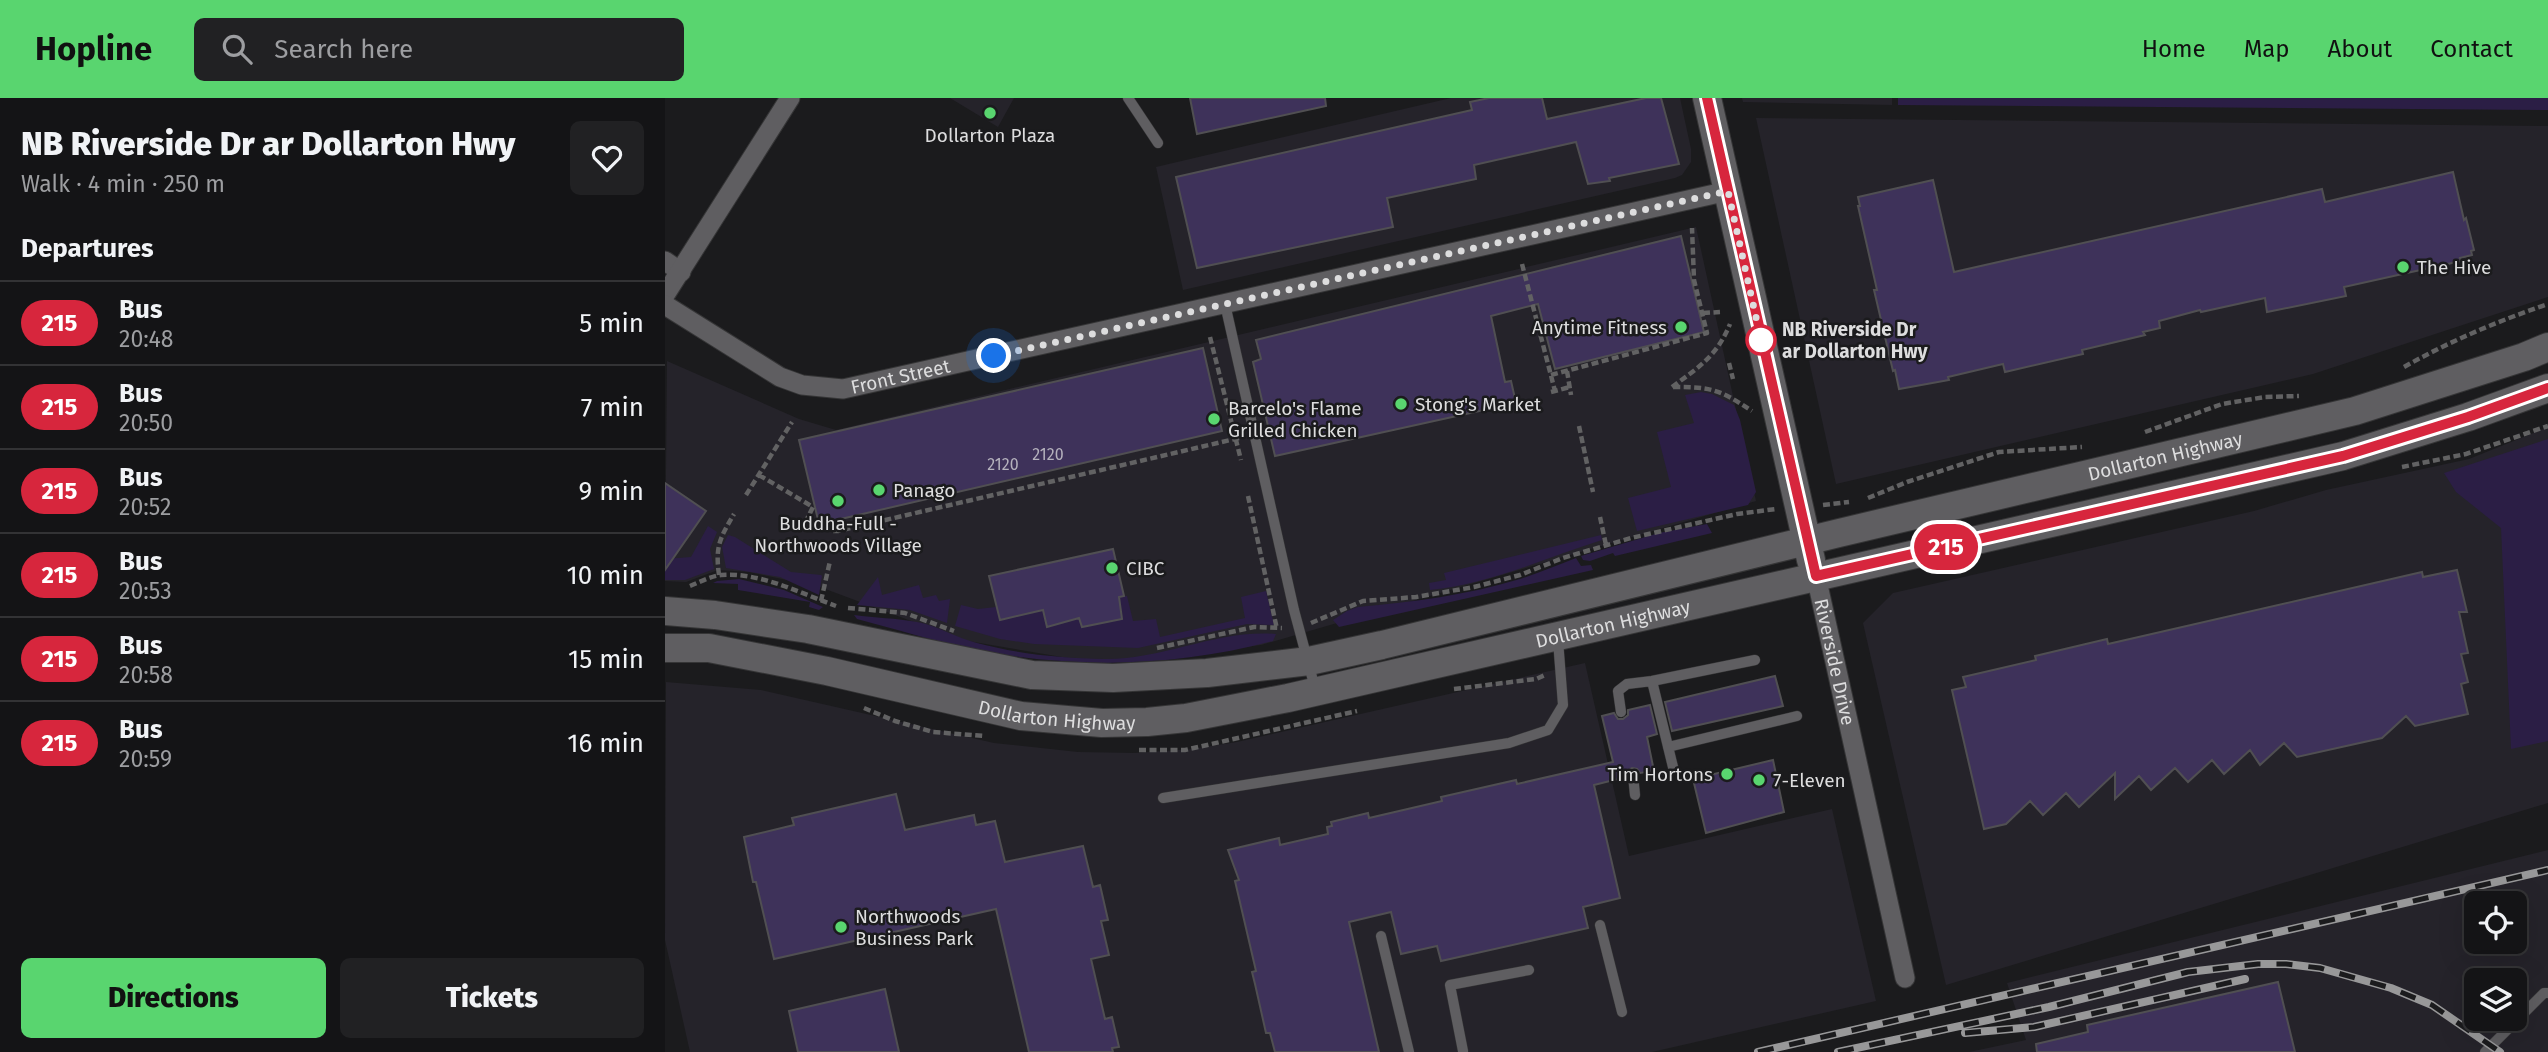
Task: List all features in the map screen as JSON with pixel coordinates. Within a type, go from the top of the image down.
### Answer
[{"type":"main road","name":"Riverside Drive","points":[[1707,98],[1816,576]]},
{"type":"main road","name":"Dollarton Highway","points":[[671,599],[715,615],[808,629],[1032,675],[1112,678],[1193,674],[1309,661],[2355,411],[2548,347]]},
{"type":"main road","name":"Dollarton Highway","points":[[665,648],[709,648],[827,671],[1021,716],[1102,723],[1186,718],[1316,691],[2343,456],[2468,417],[2548,387]]},
{"type":"street","points":[[665,295],[673,266],[790,98]]},
{"type":"street","name":"Front Street","points":[[665,305],[780,377],[813,386],[843,388],[1728,191]]},
{"type":"street","name":"Riverside Drive","points":[[1816,576],[1905,978]]},
{"type":"lane","points":[[1128,98],[1159,143]]},
{"type":"lane","points":[[1225,304],[1316,691]]},
{"type":"lane","points":[[1163,798],[1509,744],[1548,730],[1563,705],[1558,636]]},
{"type":"lane","points":[[1621,712],[1618,691],[1627,684],[1755,660]]},
{"type":"lane","points":[[1652,681],[1673,767]]},
{"type":"lane","points":[[1668,747],[1797,716]]},
{"type":"lane","points":[[1633,775],[1635,795]]},
{"type":"lane","points":[[1600,925],[1622,1012]]},
{"type":"lane","points":[[1381,936],[1409,1052]]},
{"type":"lane","points":[[1463,1051],[1450,985],[1529,970]]},
{"type":"lane","points":[[2485,1052],[2544,993],[2548,993]]},
{"type":"path","points":[[1551,375],[1705,336],[1707,328],[1694,279],[1692,228]]},
{"type":"path","points":[[1522,264],[1553,391],[1570,387]]},
{"type":"path","points":[[1748,281],[1718,350],[1672,387],[1709,387],[1782,430]]},
{"type":"path","points":[[2403,367],[2436,349],[2505,319],[2548,304]]},
{"type":"path","points":[[1703,313],[1720,312]]},
{"type":"path","points":[[1210,337],[1243,468]]},
{"type":"path","points":[[1729,363],[1733,379]]},
{"type":"path","points":[[1566,371],[1571,395]]},
{"type":"path","points":[[2138,434],[2221,404],[2265,397],[2309,396]]},
{"type":"path","points":[[747,495],[792,422]]},
{"type":"path","points":[[1579,426],[1593,492]]},
{"type":"path","points":[[759,475],[813,507],[807,519],[832,531],[838,531],[1243,436]]},
{"type":"path","points":[[1861,501],[1907,482],[1999,452],[2091,446]]},
{"type":"path","points":[[1248,496],[1277,628]]},
{"type":"path","points":[[1832,504],[1851,502]]},
{"type":"path","points":[[1144,650],[1254,627],[1299,626],[1319,621],[1344,607],[1363,601],[1416,597],[1474,587],[1520,575],[1607,545],[1711,519],[1761,511]]},
{"type":"path","points":[[719,575],[717,544],[734,513]]},
{"type":"path","points":[[1600,517],[1607,545]]},
{"type":"path","points":[[821,601],[830,561]]},
{"type":"path","points":[[671,599],[689,586],[719,575],[762,581],[796,590],[838,607],[905,612],[964,634]]},
{"type":"shaded area","name":"Dollarton Plaza","points":[[950,98],[1014,98],[998,127]]},
{"type":"shaded area","points":[[1451,98],[1680,98],[1691,149],[1691,162],[1682,175],[1675,178],[1183,290],[1156,167]]},
{"type":"shaded area","points":[[1742,98],[1892,98],[1892,105],[1743,102]]},
{"type":"shaded area","points":[[1898,98],[2548,98],[2548,110],[1898,105]]},
{"type":"shaded area","points":[[1756,118],[2548,126],[2548,297],[2313,374],[1836,484]]},
{"type":"shaded area","points":[[1696,227],[1756,501],[1261,645],[1103,664],[962,640],[820,587],[749,572],[718,570],[686,582],[665,581],[667,361],[799,419],[836,430]]},
{"type":"shaded area","points":[[1701,392],[1712,394],[1734,405],[1740,420],[1756,492],[1748,505],[1637,531],[1628,498],[1671,487],[1657,432],[1694,423],[1685,395]]},
{"type":"shaded area","points":[[2548,427],[2548,803],[1946,985],[1863,623],[1893,593],[2254,511],[2326,490],[2469,459]]},
{"type":"shaded area","points":[[2548,439],[2548,741],[2511,749],[2501,528],[2456,492],[2444,473]]},
{"type":"shaded area","points":[[1707,524],[1712,533],[1615,556],[1613,553],[1590,561],[1583,560],[1581,556],[1659,533]]},
{"type":"shaded area","points":[[708,526],[717,532],[710,549],[714,569],[685,580],[665,580],[665,559],[691,557]]},
{"type":"shaded area","points":[[728,535],[791,572],[821,575],[819,595],[780,577],[726,568],[722,547]]},
{"type":"shaded area","points":[[1601,535],[1602,540],[1517,570],[1430,590],[1429,583],[1446,580],[1444,573]]},
{"type":"shaded area","points":[[1576,558],[1581,566],[1591,565],[1593,570],[1339,627],[1333,620],[1358,607],[1440,597],[1500,585]]},
{"type":"shaded area","points":[[878,577],[882,595],[919,585],[923,598],[936,595],[939,601],[950,599],[947,623],[910,610],[857,605]]},
{"type":"shaded area","points":[[739,579],[784,590],[823,607],[819,610],[809,607],[810,602],[738,590],[738,584],[713,583]]},
{"type":"shaded area","points":[[1266,591],[1274,625],[1247,624],[1138,648],[1034,644],[1000,639],[955,626],[961,605],[978,609],[996,607],[1001,620],[1043,610],[1048,627],[1079,618],[1082,627],[1122,619],[1119,597],[1127,596],[1133,621],[1156,619],[1160,637],[1245,618],[1241,597]]},
{"type":"shaded area","points":[[854,615],[917,622],[970,641],[1008,650],[1104,659],[1147,655],[1233,636],[1276,634],[1273,641],[1199,656],[1088,662],[976,650],[857,619]]},
{"type":"shaded area","points":[[1585,663],[1629,856],[1832,809],[1876,1001],[1652,1052],[690,1052],[665,940],[666,682],[761,690],[994,743],[1078,752],[1135,753],[1192,749],[1237,742]]},
{"type":"shaded area","points":[[2548,850],[2548,1052],[1969,1052],[2026,1040],[2007,983]]},
{"type":"building","points":[[1190,98],[1325,98],[1326,106],[1197,134]]},
{"type":"building","points":[[1489,98],[1542,98],[1547,119],[1646,98],[1661,98],[1679,164],[1588,184],[1576,142],[1474,165],[1476,179],[1387,198],[1393,227],[1197,268],[1176,177],[1472,110],[1470,102]]},
{"type":"building","points":[[2453,172],[2474,250],[2471,251],[2472,255],[2460,258],[2461,261],[2344,287],[2346,296],[2267,312],[2265,298],[2201,312],[2200,310],[2159,321],[2160,328],[2143,332],[2145,335],[2082,350],[2083,354],[2005,372],[2003,364],[1948,377],[1949,380],[1899,389],[1874,290],[1877,290],[1858,206],[1858,197],[1933,180],[1954,272],[2322,189],[2325,202]]},
{"type":"building","points":[[1681,236],[1704,332],[1555,369],[1538,304],[1491,316],[1505,382],[1511,381],[1516,403],[1275,456],[1253,362],[1261,359],[1256,340]]},
{"type":"building","points":[[1203,348],[1222,431],[819,524],[799,440]]},
{"type":"building","points":[[665,483],[706,511],[665,570]]},
{"type":"building","points":[[1113,549],[1124,596],[1119,597],[1122,619],[1082,627],[1079,618],[1047,627],[1043,610],[1000,620],[989,576]]},
{"type":"building","points":[[2457,570],[2467,612],[2459,612],[2468,653],[2461,654],[2468,682],[2461,684],[2468,714],[2415,726],[2406,716],[2382,738],[2297,757],[2284,743],[2260,765],[2250,750],[2224,774],[2212,760],[2188,782],[2175,768],[2151,790],[2139,776],[2115,799],[2115,773],[2079,807],[2066,793],[2043,815],[2030,801],[2006,824],[1984,829],[1952,690],[1966,687],[1963,677],[2036,660],[2035,656],[2107,639],[2108,644],[2422,572],[2423,577]]},
{"type":"building","points":[[1775,676],[1783,706],[1672,731],[1665,702]]},
{"type":"building","points":[[1650,705],[1657,734],[1647,737],[1654,771],[1640,773],[1632,768],[1627,771],[1626,777],[1594,785],[1620,898],[1583,907],[1588,928],[1441,961],[1437,946],[1401,954],[1391,912],[1349,922],[1379,1052],[1275,1052],[1270,1033],[1266,1033],[1252,972],[1256,971],[1235,881],[1239,880],[1228,850],[1279,838],[1280,845],[1328,834],[1327,827],[1332,826],[1331,822],[1368,813],[1369,818],[1442,801],[1441,797],[1516,780],[1517,784],[1613,762],[1602,716],[1614,713],[1618,719],[1623,719],[1628,715],[1628,710]]},
{"type":"building","points":[[1773,760],[1784,812],[1706,833],[1693,779]]},
{"type":"building","name":"Northwoods Business Park","points":[[896,794],[905,830],[974,815],[976,825],[995,821],[1005,862],[1083,846],[1093,887],[1100,885],[1108,920],[1101,921],[1109,955],[1091,959],[1105,1019],[1112,1017],[1119,1047],[1112,1048],[1113,1052],[1029,1052],[996,909],[774,959],[744,837],[794,825],[792,818]]},
{"type":"building","points":[[2278,982],[2295,1052],[2037,1052],[2036,1044],[2088,1032],[2087,1025]]},
{"type":"building","points":[[885,989],[899,1052],[798,1052],[789,1011]]},
{"type":"railway","points":[[1758,1052],[2548,870]]},
{"type":"railway","points":[[1838,1052],[2049,1007],[2188,972],[2258,964],[2320,968],[2391,988],[2432,1005],[2500,1052]]},
{"type":"railway","points":[[1965,1033],[2034,1027],[2245,979]]},
{"type":"bus line","name":"215","points":[[1707,98],[1816,576],[2343,456],[2468,417],[2548,388]]},
{"type":"place","name":"Dollarton Plaza","points":[[990,113]]},
{"type":"place","name":"The Hive","points":[[2403,267]]},
{"type":"place","name":"Anytime Fitness","points":[[1681,327]]},
{"type":"place","name":"NB Riverside Dr ar Dollarton Hwy","points":[[1761,340]]},
{"type":"place","name":"Stong's Market","points":[[1401,404]]},
{"type":"place","name":"Barcelo's Flame Grilled Chicken","points":[[1214,419]]},
{"type":"place","name":"Panago","points":[[879,490]]},
{"type":"place","name":"Buddha-Full - Northwoods Village","points":[[838,501]]},
{"type":"place","name":"CIBC","points":[[1112,568]]},
{"type":"place","name":"Tim Hortons","points":[[1727,774]]},
{"type":"place","name":"7-Eleven","points":[[1759,780]]},
{"type":"place","name":"Northwoods Business Park","points":[[841,927]]},
{"type":"route","points":[[994,356],[1728,191],[1761,340]]}]
